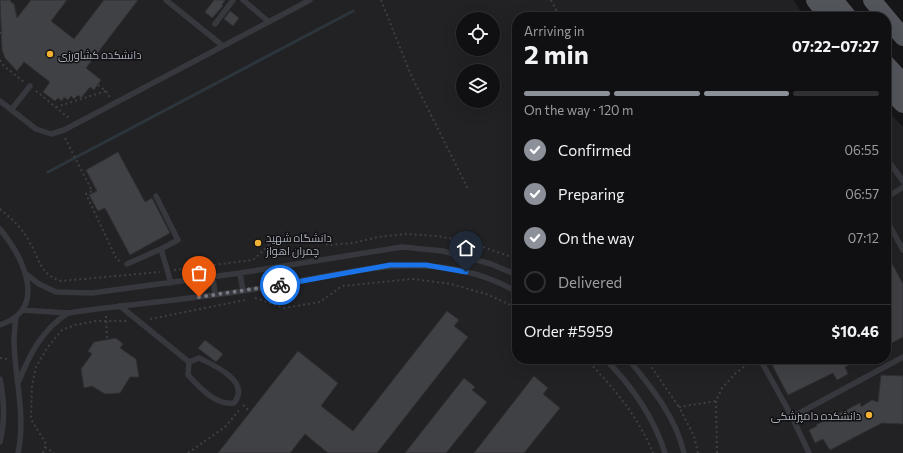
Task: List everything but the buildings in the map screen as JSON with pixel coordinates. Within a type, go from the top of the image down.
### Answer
[{"type":"main road","points":[[815,0],[824,12]]},
{"type":"main road","points":[[834,0],[844,12]]},
{"type":"main road","points":[[872,0],[882,12]]},
{"type":"main road","points":[[891,23],[903,37]]},
{"type":"main road","points":[[891,69],[903,82]]},
{"type":"main road","points":[[891,91],[903,104]]},
{"type":"lane","points":[[166,0],[223,46]]},
{"type":"lane","points":[[214,24],[233,0]]},
{"type":"lane","points":[[243,0],[269,22]]},
{"type":"lane","points":[[0,101],[36,129],[51,134],[62,131],[310,0]]},
{"type":"lane","points":[[12,110],[30,86]]},
{"type":"lane","points":[[891,164],[903,180]]},
{"type":"lane","points":[[891,195],[903,187]]},
{"type":"lane","points":[[127,264],[162,249],[178,240],[156,196]]},
{"type":"lane","points":[[891,228],[903,250]]},
{"type":"lane","points":[[0,229],[15,248],[29,284],[26,300],[22,310],[16,317],[0,325]]},
{"type":"lane","points":[[26,274],[39,284],[56,292],[92,293],[240,274],[402,246],[444,251],[491,264],[512,273]]},
{"type":"lane","points":[[162,249],[171,283]]},
{"type":"lane","points":[[22,310],[68,313],[244,291],[390,265],[426,265],[466,272],[512,289]]},
{"type":"lane","points":[[240,274],[244,291]]},
{"type":"lane","points":[[213,277],[215,295]]},
{"type":"lane","points":[[120,306],[189,362]]},
{"type":"lane","points":[[19,383],[26,362],[44,333],[55,321],[68,313]]},
{"type":"lane","points":[[16,317],[14,342],[21,400],[18,453]]},
{"type":"lane","points":[[891,363],[903,357]]},
{"type":"lane","points":[[199,358],[211,363],[236,382],[240,388],[240,397],[234,403],[226,405],[218,401],[198,386],[188,375],[189,362],[199,358]]},
{"type":"lane","points":[[610,364],[615,369],[641,404],[660,436],[665,453]]},
{"type":"lane","points":[[632,364],[648,384],[672,420],[684,453]]},
{"type":"lane","points":[[763,364],[792,417],[809,453]]},
{"type":"lane","points":[[792,417],[890,364]]},
{"type":"lane","points":[[0,379],[3,394],[2,431],[0,442]]},
{"type":"path","points":[[381,0],[411,75],[468,189]]},
{"type":"path","points":[[551,0],[557,12]]},
{"type":"path","points":[[0,60],[4,66],[68,116],[73,126]]},
{"type":"path","points":[[98,85],[106,91],[114,104]]},
{"type":"path","points":[[56,107],[106,91]]},
{"type":"path","points":[[62,131],[92,191],[86,194],[117,260],[127,264]]},
{"type":"path","points":[[0,209],[15,222],[24,234],[44,272],[52,278],[66,280],[167,271],[253,260],[269,246],[310,238],[329,245],[353,243],[378,237],[407,234],[437,236],[468,242],[512,257]]},
{"type":"path","points":[[43,453],[46,444],[31,419],[32,385],[36,367],[47,348],[62,330],[75,325],[96,321],[139,321],[256,298],[284,308],[320,302],[342,286],[414,279],[450,284],[486,294],[512,306]]},
{"type":"path","points":[[591,364],[627,404],[646,437],[653,453]]},
{"type":"path","points":[[649,364],[679,407],[694,436],[698,453]]},
{"type":"path","points":[[717,453],[716,400],[722,388],[736,373],[748,364]]},
{"type":"path","points":[[679,407],[716,400]]},
{"type":"path","points":[[237,401],[250,412]]},
{"type":"path","points":[[188,453],[225,427],[243,406]]},
{"type":"path","points":[[45,447],[54,453]]},
{"type":"shaded area","name":"دانشگاه شهید چمران اهواز","points":[[0,0],[793,0],[801,12],[512,12],[512,364],[891,364],[891,114],[903,127],[903,453],[0,453]]},
{"type":"waterway","points":[[48,172],[353,11]]},
{"type":"way so far","points":[[199,297],[280,285]]},
{"type":"place","name":"دانشکده کشاورزی","points":[[50,54]]},
{"type":"place","name":"دانشگاه شهید چمران اهواز","points":[[258,243]]},
{"type":"place","name":"دانشکده دامپزشکی","points":[[869,415]]},
{"type":"route","points":[[280,285],[390,265],[426,265],[466,272]]}]
